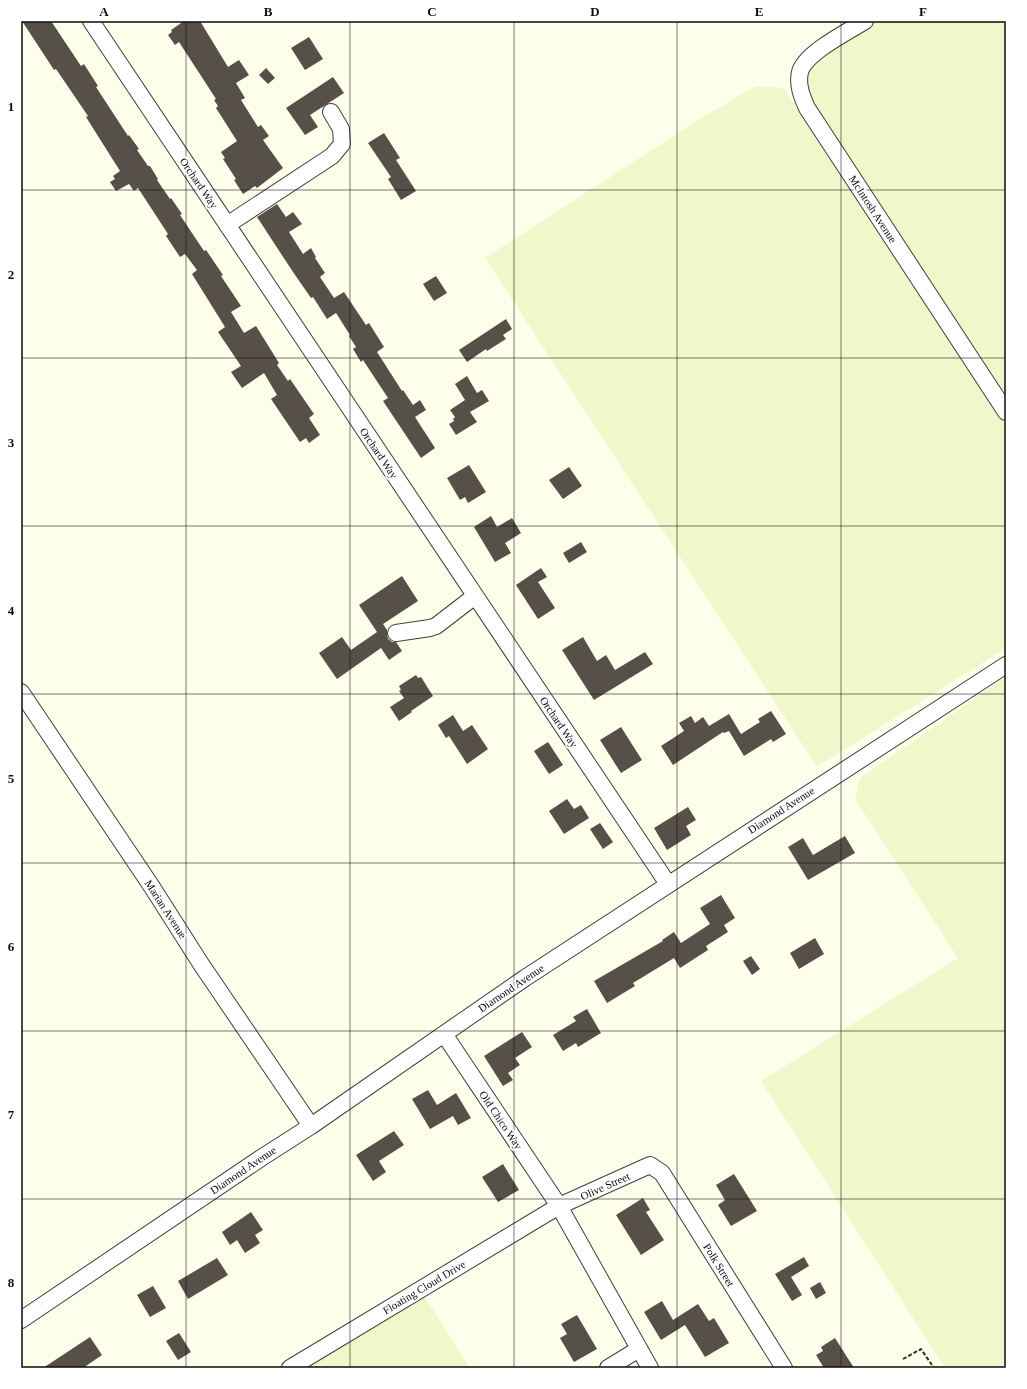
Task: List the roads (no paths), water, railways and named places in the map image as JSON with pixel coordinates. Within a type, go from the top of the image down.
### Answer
[{"type":"street","name":"Orchard Way","points":[[91,21],[668,884]]},
{"type":"street","name":"McIntosh Avenue","points":[[865,21],[832,41],[806,61],[800,72],[799,82],[801,96],[807,108],[1006,412]]},
{"type":"street","points":[[227,225],[332,156],[342,144],[341,129],[331,112]]},
{"type":"street","points":[[396,634],[436,626],[475,596]]},
{"type":"street","name":"Diamond Avenue","points":[[21,1320],[260,1158],[311,1126],[525,978],[1006,665]]},
{"type":"street","name":"Marian Avenue","points":[[21,692],[152,887],[201,964],[311,1126]]},
{"type":"street","name":"Old Chico Way","points":[[444,1034],[559,1206],[650,1368]]},
{"type":"street","name":"Olive Street","points":[[559,1206],[650,1165]]},
{"type":"street","name":"Polk Street","points":[[650,1165],[662,1173],[784,1368]]},
{"type":"street","name":"Floating Cloud Drive","points":[[290,1368],[559,1206]]},
{"type":"street","points":[[608,1368],[639,1349]]}]
